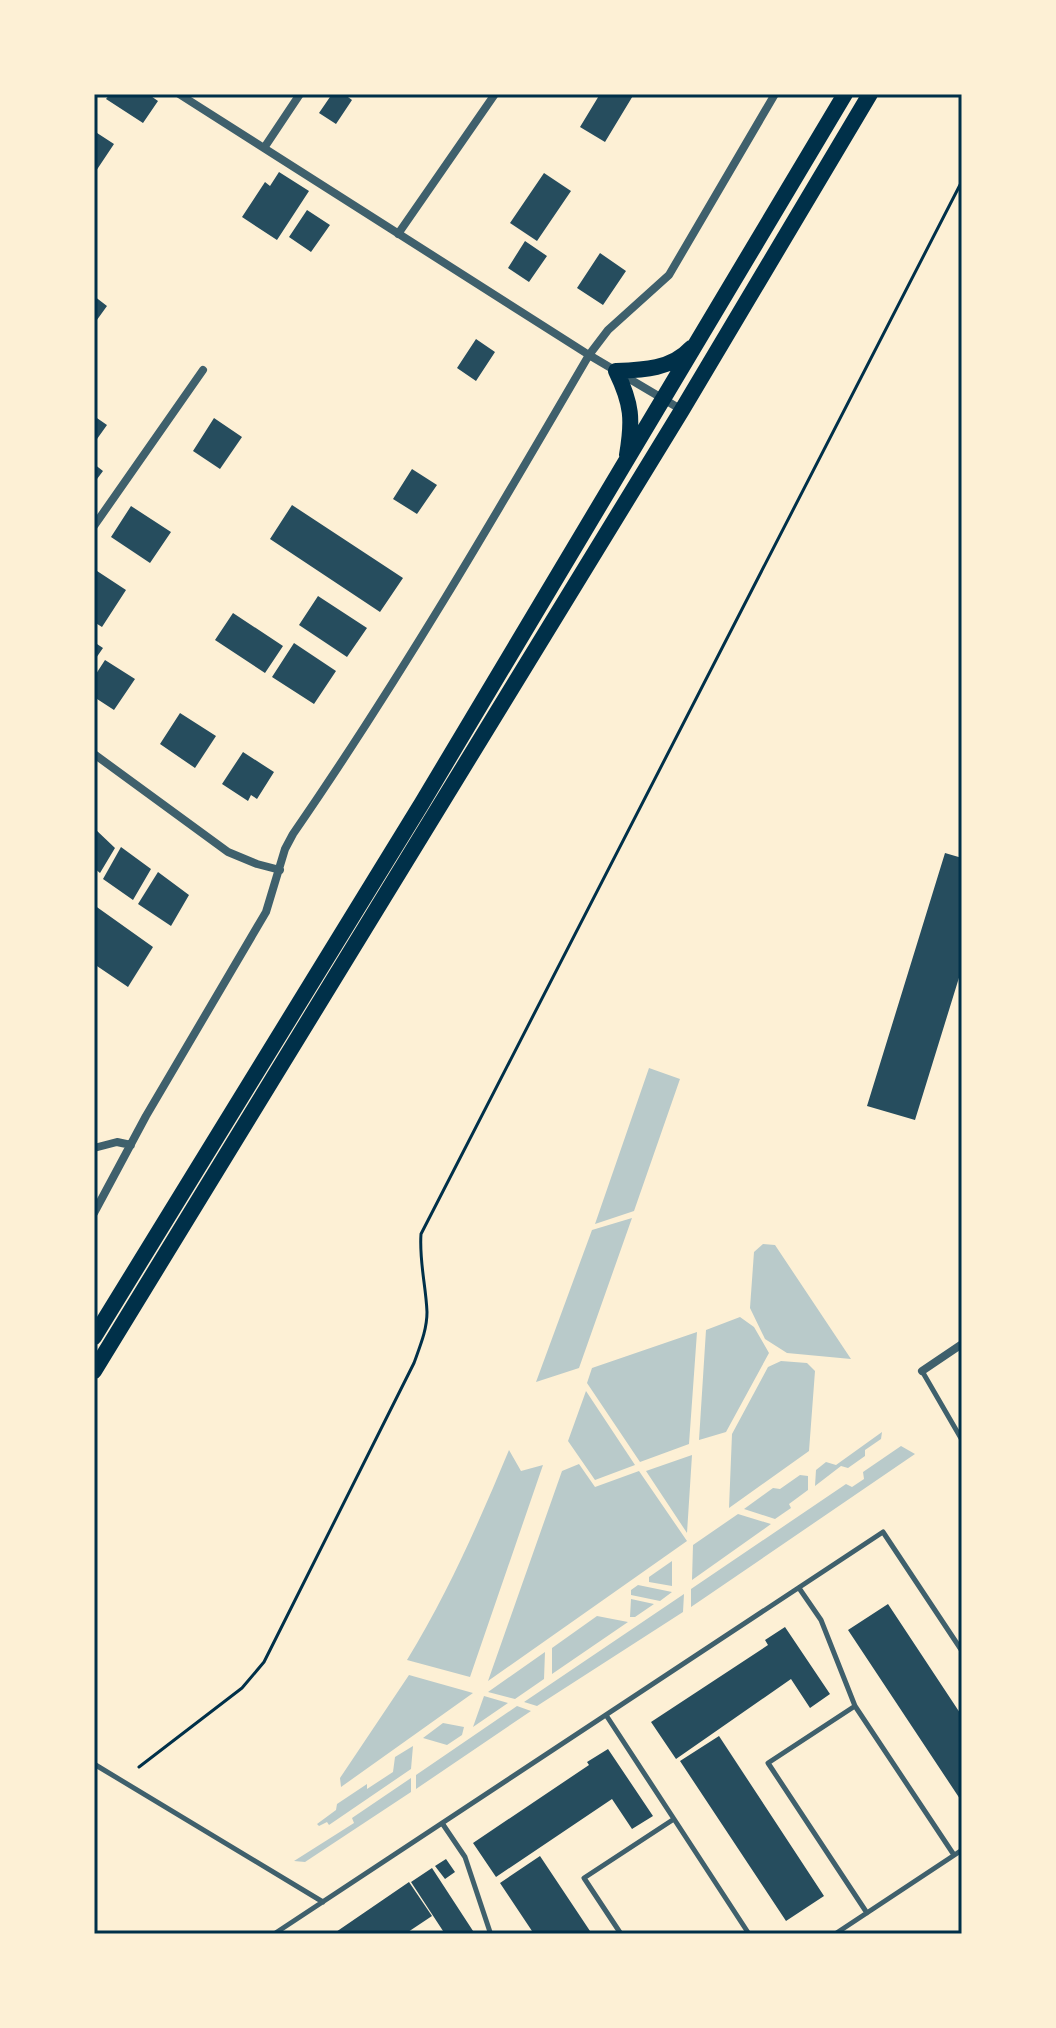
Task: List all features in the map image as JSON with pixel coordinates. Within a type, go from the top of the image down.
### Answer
[{"type":"highway","points":[[94,1337],[431,789],[845,94]]},
{"type":"highway","points":[[94,1371],[682,410],[870,94]]},
{"type":"highway","points":[[625,466],[632,417],[630,401],[616,371],[657,368],[674,362],[703,335]]},
{"type":"street","points":[[179,94],[589,355],[682,410]]},
{"type":"street","points":[[264,148],[300,94]]},
{"type":"street","points":[[398,234],[495,94]]},
{"type":"street","points":[[94,1213],[266,912],[285,849],[293,834],[353,748],[448,596],[589,355],[608,330],[669,275],[775,94]]},
{"type":"street","points":[[94,526],[203,370]]},
{"type":"street","points":[[94,754],[228,852],[280,870]]},
{"type":"street","points":[[94,1148],[117,1142],[131,1145]]},
{"type":"street","points":[[922,1371],[962,1344]]},
{"type":"lane","points":[[922,1371],[962,1440]]},
{"type":"lane","points":[[274,1934],[883,1532],[962,1651]]},
{"type":"lane","points":[[799,1588],[821,1620],[855,1706],[954,1855]]},
{"type":"lane","points":[[855,1706],[768,1763],[867,1913]]},
{"type":"lane","points":[[606,1715],[749,1934]]},
{"type":"lane","points":[[94,1764],[323,1902]]},
{"type":"lane","points":[[621,1934],[584,1878],[674,1819]]},
{"type":"lane","points":[[442,1823],[465,1857],[490,1933]]},
{"type":"lane","points":[[835,1934],[962,1850]]},
{"type":"path","points":[[139,1767],[242,1688],[264,1662],[414,1363],[427,1313],[421,1234],[962,181]]},
{"type":"shaded area","points":[[649,1068],[680,1079],[634,1211],[595,1224]]},
{"type":"shaded area","points":[[632,1218],[579,1368],[536,1382],[592,1230]]},
{"type":"shaded area","points":[[763,1244],[775,1245],[851,1359],[787,1353],[765,1339],[750,1308],[754,1252]]},
{"type":"shaded area","points":[[740,1317],[754,1327],[769,1353],[726,1432],[699,1440],[706,1330]]},
{"type":"shaded area","points":[[697,1332],[689,1444],[640,1462],[587,1383],[592,1368]]},
{"type":"shaded area","points":[[781,1361],[807,1363],[815,1371],[809,1451],[729,1508],[732,1434],[768,1367]]},
{"type":"shaded area","points":[[586,1391],[635,1465],[595,1480],[568,1441]]},
{"type":"shaded area","points":[[882,1432],[881,1439],[865,1450],[865,1456],[848,1468],[841,1466],[815,1486],[816,1470],[826,1462],[836,1465]]},
{"type":"shaded area","points":[[901,1446],[915,1454],[691,1607],[691,1589],[846,1484],[852,1487],[864,1479],[863,1472]]},
{"type":"shaded area","points":[[509,1450],[521,1471],[543,1465],[470,1677],[407,1660],[462,1557]]},
{"type":"shaded area","points":[[692,1455],[687,1533],[646,1471]]},
{"type":"shaded area","points":[[579,1464],[595,1487],[639,1471],[687,1541],[488,1681],[562,1471]]},
{"type":"shaded area","points":[[800,1475],[808,1476],[808,1490],[775,1519],[744,1509],[773,1488],[780,1489]]},
{"type":"shaded area","points":[[738,1514],[771,1524],[692,1580],[693,1545]]},
{"type":"shaded area","points":[[672,1561],[672,1586],[649,1582],[649,1577]]},
{"type":"shaded area","points":[[638,1585],[672,1592],[660,1601],[631,1595],[631,1590]]},
{"type":"shaded area","points":[[684,1594],[683,1612],[537,1706],[524,1702]]},
{"type":"shaded area","points":[[631,1599],[654,1604],[630,1617]]},
{"type":"shaded area","points":[[597,1616],[628,1622],[552,1674],[552,1648]]},
{"type":"shaded area","points":[[545,1652],[544,1679],[515,1699],[488,1692]]},
{"type":"shaded area","points":[[409,1675],[473,1693],[341,1787],[340,1778]]},
{"type":"shaded area","points":[[484,1696],[508,1703],[473,1727]]},
{"type":"shaded area","points":[[517,1706],[531,1711],[416,1789],[416,1775]]},
{"type":"shaded area","points":[[443,1723],[464,1727],[462,1735],[447,1745],[423,1738]]},
{"type":"shaded area","points":[[413,1746],[411,1769],[329,1825],[327,1822],[317,1824],[336,1810],[337,1804],[367,1784],[367,1789],[393,1772],[395,1757]]},
{"type":"shaded area","points":[[411,1778],[411,1792],[305,1862],[294,1861],[354,1823],[352,1818]]},
{"type":"building","points":[[110,94],[148,94],[158,101],[143,123],[106,99]]},
{"type":"building","points":[[332,94],[344,94],[352,100],[336,124],[319,113]]},
{"type":"building","points":[[600,94],[634,94],[605,142],[580,127]]},
{"type":"building","points":[[94,131],[114,144],[94,174]]},
{"type":"building","points":[[279,172],[309,191],[277,240],[242,217],[265,182],[270,186]]},
{"type":"building","points":[[544,173],[571,191],[537,241],[510,223]]},
{"type":"building","points":[[307,210],[330,225],[311,252],[289,237]]},
{"type":"building","points":[[525,241],[547,256],[529,282],[508,268]]},
{"type":"building","points":[[600,253],[626,271],[603,305],[577,288]]},
{"type":"building","points":[[94,296],[107,306],[94,324]]},
{"type":"building","points":[[476,339],[495,352],[476,381],[457,368]]},
{"type":"building","points":[[94,416],[107,425],[97,439],[94,437]]},
{"type":"building","points":[[214,418],[242,437],[220,469],[193,451]]},
{"type":"building","points":[[94,464],[103,471],[94,483]]},
{"type":"building","points":[[412,469],[437,485],[417,514],[393,499]]},
{"type":"building","points":[[292,505],[403,578],[380,612],[270,539]]},
{"type":"building","points":[[131,506],[171,532],[150,563],[111,537]]},
{"type":"building","points":[[94,569],[126,590],[102,627],[94,622]]},
{"type":"building","points":[[318,596],[367,628],[347,657],[299,625]]},
{"type":"building","points":[[233,613],[283,646],[265,673],[215,640]]},
{"type":"building","points":[[94,642],[103,648],[94,661]]},
{"type":"building","points":[[294,643],[336,671],[314,704],[272,677]]},
{"type":"building","points":[[105,660],[135,679],[114,710],[94,697],[94,677]]},
{"type":"building","points":[[180,713],[216,736],[195,768],[160,744]]},
{"type":"building","points":[[243,752],[274,772],[257,799],[251,795],[248,801],[222,784]]},
{"type":"building","points":[[94,828],[115,848],[100,873],[94,868]]},
{"type":"building","points":[[121,847],[151,869],[133,900],[103,879]]},
{"type":"building","points":[[945,853],[962,858],[962,968],[915,1120],[867,1106]]},
{"type":"building","points":[[158,872],[189,895],[171,926],[138,904]]},
{"type":"building","points":[[94,905],[153,947],[128,987],[94,964]]},
{"type":"building","points":[[888,1604],[962,1716],[962,1802],[848,1630]]},
{"type":"building","points":[[785,1627],[830,1694],[810,1708],[791,1679],[676,1759],[651,1722],[768,1645],[765,1640]]},
{"type":"building","points":[[719,1736],[824,1896],[786,1921],[680,1761]]},
{"type":"building","points":[[608,1749],[653,1816],[632,1829],[612,1799],[496,1877],[473,1843]]},
{"type":"building","points":[[540,1856],[592,1934],[534,1934],[500,1883]]},
{"type":"building","points":[[446,1859],[455,1872],[445,1879],[435,1866]]},
{"type":"building","points":[[432,1868],[475,1934],[445,1934],[411,1882]]},
{"type":"building","points":[[409,1882],[432,1916],[405,1934],[333,1934]]}]
